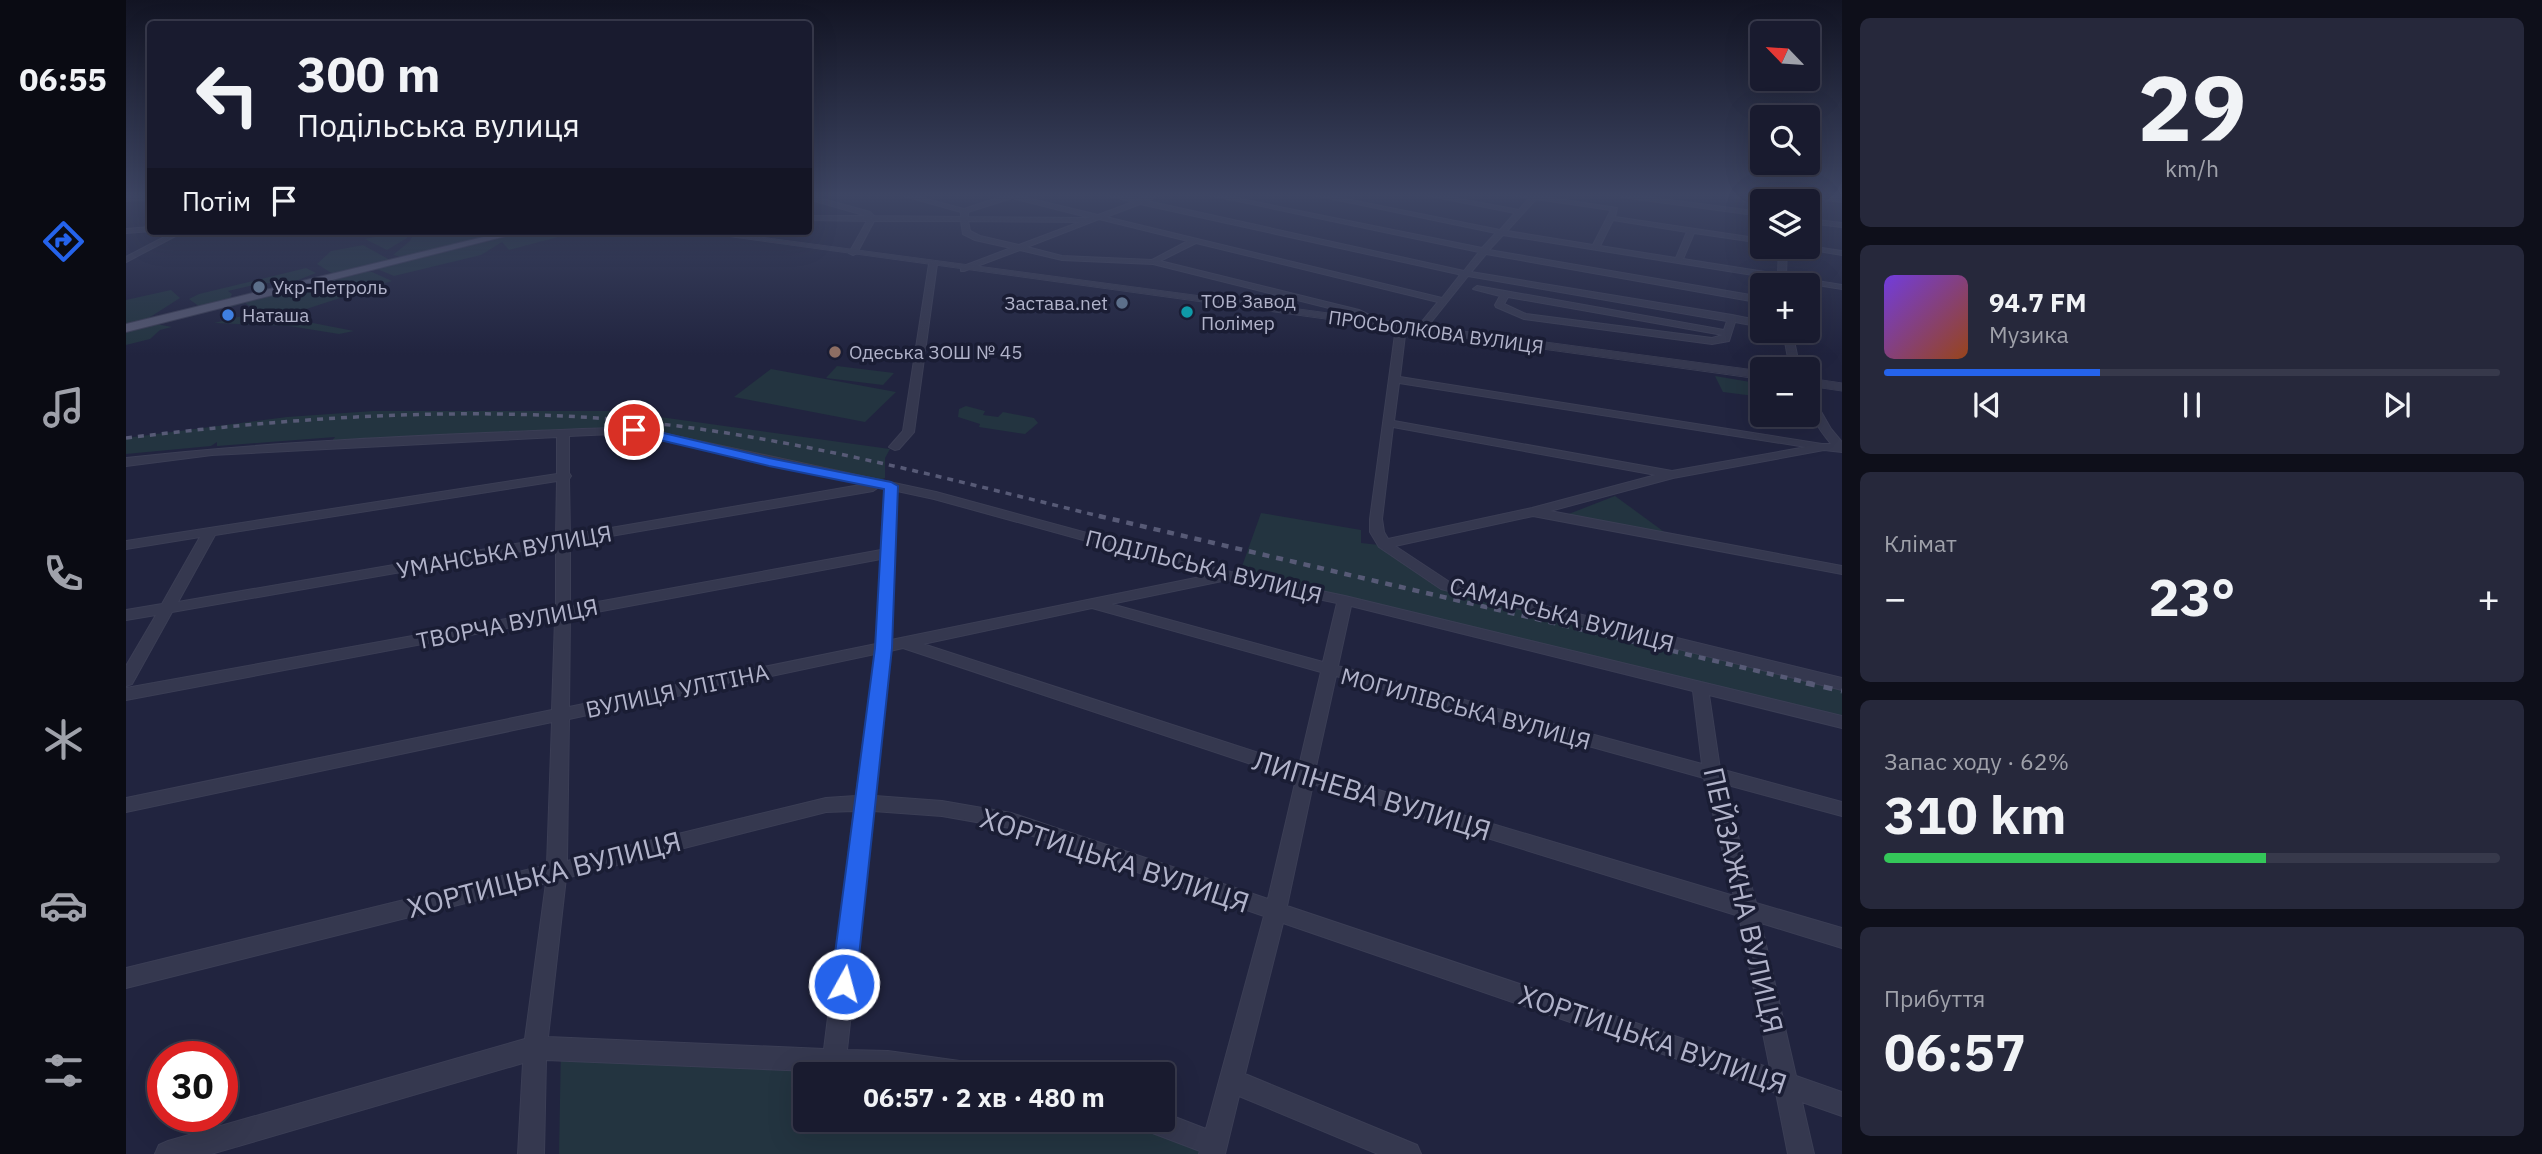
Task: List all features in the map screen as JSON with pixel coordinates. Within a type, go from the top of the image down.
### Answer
[{"type":"main road","points":[[126,328],[452,248]]},
{"type":"street","points":[[126,260],[149,248]]},
{"type":"street","name":"ПРОСЬОЛКОВА ВУЛИЦЯ","points":[[816,248],[1750,374]]},
{"type":"street","points":[[853,253],[856,248]]},
{"type":"street","points":[[1013,248],[1085,261],[1153,262],[1356,312],[1383,324]]},
{"type":"street","points":[[964,269],[1020,248]]},
{"type":"street","points":[[1153,262],[1181,248]]},
{"type":"street","points":[[1223,248],[1444,300]]},
{"type":"street","points":[[1351,248],[1467,273],[1750,322]]},
{"type":"street","points":[[1469,248],[1750,298]]},
{"type":"street","points":[[1421,330],[1487,248]]},
{"type":"street","points":[[1601,248],[1750,274]]},
{"type":"street","points":[[1679,260],[1684,248]]},
{"type":"street","points":[[1820,250],[1842,253]]},
{"type":"street","points":[[895,447],[908,432],[933,264]]},
{"type":"street","points":[[1820,285],[1842,287]]},
{"type":"street","points":[[1477,289],[1727,333]]},
{"type":"street","points":[[1504,294],[1499,305],[1524,316],[1712,341],[1725,340],[1732,318]]},
{"type":"street","points":[[1401,327],[1376,519],[1377,532],[1384,544],[1533,512],[1672,475],[1824,447]]},
{"type":"street","points":[[1393,379],[1842,448]]},
{"type":"street","points":[[1820,384],[1842,387]]},
{"type":"street","points":[[1820,416],[1842,448]]},
{"type":"street","points":[[1387,424],[1672,475]]},
{"type":"street","name":"ПОДІЛЬСЬКА ВУЛИЦЯ","points":[[126,462],[212,452],[366,442],[634,430],[887,485],[1229,576],[1345,600],[1842,722]]},
{"type":"street","points":[[531,1154],[535,1048],[557,871],[565,476],[563,435]]},
{"type":"street","points":[[126,545],[565,476]]},
{"type":"street","points":[[834,1061],[883,648],[889,553],[887,485]]},
{"type":"street","name":"УМАНСЬКА ВУЛИЦЯ","points":[[126,615],[887,485]]},
{"type":"street","points":[[1533,512],[1842,570]]},
{"type":"street","points":[[126,680],[210,532]]},
{"type":"street","name":"САМАРСЬКА ВУЛИЦЯ","points":[[1384,544],[1446,586],[1842,684]]},
{"type":"street","name":"ТВОРЧА ВУЛИЦЯ","points":[[126,694],[889,553]]},
{"type":"street","name":"ВУЛИЦЯ УЛІТІНА","points":[[126,805],[1229,576]]},
{"type":"street","points":[[1175,1131],[1213,1149],[1275,912],[1345,600]]},
{"type":"street","name":"МОГИЛІВСЬКА ВУЛИЦЯ","points":[[1091,604],[1842,809]]},
{"type":"street","name":"ЛИПНЕВА ВУЛИЦЯ","points":[[905,643],[1305,775],[1842,938]]},
{"type":"street","name":"ПЕЙЗАЖНА ВУЛИЦЯ","points":[[1700,686],[1712,773],[1748,910],[1788,1084],[1801,1154]]},
{"type":"street","name":"ХОРТИЦЬКА ВУЛИЦЯ","points":[[126,978],[826,805],[866,802],[969,811],[1011,821],[1842,1104]]},
{"type":"street","points":[[168,1154],[535,1048],[861,1062]]},
{"type":"street","points":[[1230,1080],[1408,1154]]},
{"type":"shaded area","points":[[368,248],[390,260],[333,274],[317,264],[331,251]]},
{"type":"shaded area","points":[[402,248],[443,248],[403,257],[393,255]]},
{"type":"shaded area","points":[[462,248],[493,248],[481,255],[394,276],[377,269]]},
{"type":"shaded area","points":[[306,268],[316,273],[293,282],[316,278],[301,283],[263,283],[228,291],[232,294],[229,300],[200,307],[189,299],[199,294]]},
{"type":"shaded area","points":[[358,272],[372,272],[392,281],[282,317],[354,331],[339,334],[289,326],[214,323],[258,312],[245,303],[227,308],[217,306],[360,274]]},
{"type":"shaded area","points":[[171,290],[180,298],[144,321],[126,326],[126,300]]},
{"type":"shaded area","points":[[151,323],[172,327],[160,330],[150,339],[126,345],[126,329]]},
{"type":"shaded area","points":[[837,366],[894,373],[883,385],[826,378]]},
{"type":"shaded area","points":[[771,369],[896,392],[865,422],[734,397]]},
{"type":"shaded area","points":[[1715,376],[1750,382],[1750,395],[1723,392]]},
{"type":"shaded area","points":[[966,406],[985,411],[983,415],[998,417],[1003,412],[1034,418],[1038,423],[1025,434],[979,427],[980,424],[958,417],[959,409]]},
{"type":"shaded area","points":[[373,411],[617,411],[890,449],[885,458],[885,478],[876,481],[633,429],[330,443],[335,437],[217,446],[217,442],[211,446],[126,454],[126,438],[287,417]]},
{"type":"shaded area","points":[[1615,496],[1667,534],[1566,515]]},
{"type":"shaded area","points":[[1261,513],[1361,530],[1361,543],[1379,545],[1428,580],[1468,597],[1842,685],[1842,718],[1240,572]]},
{"type":"shaded area","points":[[561,1045],[793,1063],[793,1132],[1162,1132],[1206,1150],[1205,1154],[559,1154]]},
{"type":"railway","points":[[126,438],[302,420],[420,414],[597,418],[662,424],[790,444],[1107,518]]},
{"type":"railway","points":[[1099,516],[1813,684]]},
{"type":"railway","points":[[1806,683],[1842,691]]},
{"type":"place","name":"Укр-Петроль","points":[[259,287]]},
{"type":"place","name":"Застава.net","points":[[1122,303]]},
{"type":"place","name":"ТОВ Завод Полімер","points":[[1187,312]]},
{"type":"place","name":"Наташа","points":[[228,315]]},
{"type":"place","name":"Одеська ЗОШ № 45","points":[[835,352]]},
{"type":"route","points":[[634,430],[769,462],[891,486],[883,648],[844,984]]}]
